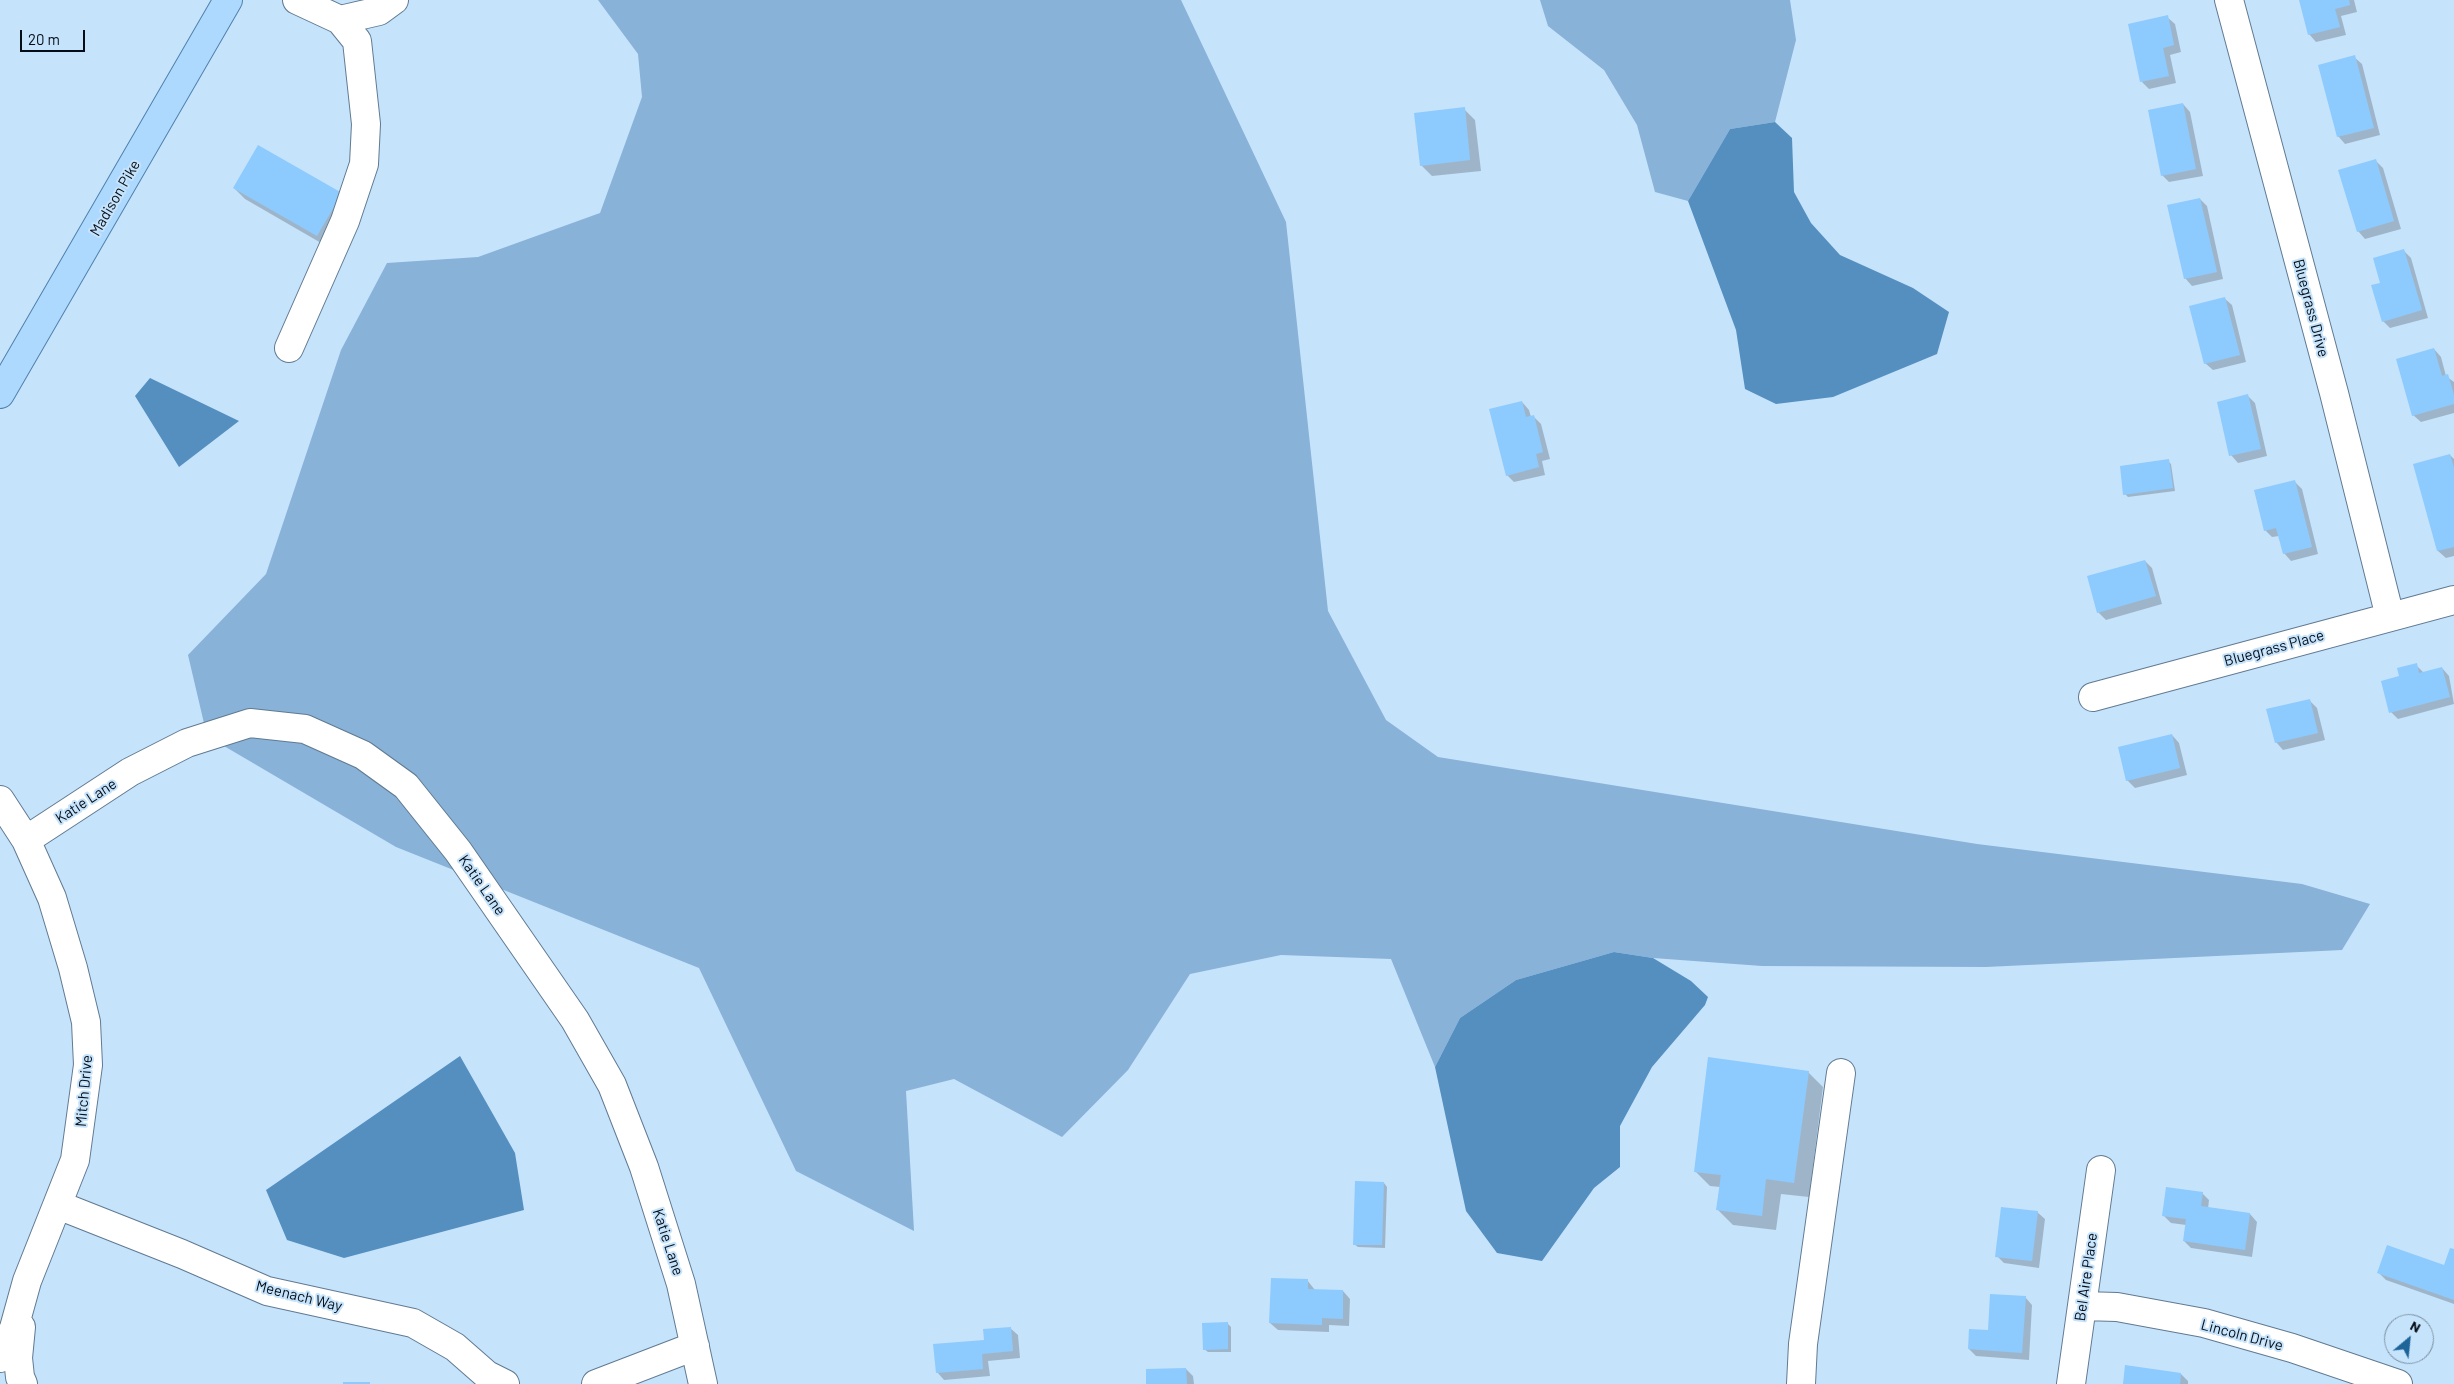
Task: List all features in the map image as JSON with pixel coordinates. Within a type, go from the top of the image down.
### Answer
[{"type":"main road","name":"Madison Pike","points":[[0,394],[228,0]]},
{"type":"street","points":[[288,348],[345,221],[364,164],[366,124],[357,41],[340,20],[297,0]]},
{"type":"street","points":[[340,20],[379,12],[394,0]]},
{"type":"street","name":"Bluegrass Drive","points":[[2228,0],[2334,393],[2390,617]]},
{"type":"street","name":"Bluegrass Place","points":[[2094,697],[2454,600]]},
{"type":"street","name":"Katie Lane","points":[[26,840],[130,772],[187,743],[250,722],[305,729],[363,755],[406,786],[458,851],[570,1012],[612,1085],[644,1167],[681,1284],[703,1384]]},
{"type":"street","name":"Mitch Drive","points":[[0,800],[26,840],[52,898],[73,968],[86,1022],[88,1065],[83,1115],[75,1160],[27,1281],[14,1328],[0,1358]]},
{"type":"street","points":[[1801,1384],[1803,1344],[1841,1073]]},
{"type":"street","name":"Bel Aire Place","points":[[2072,1384],[2101,1170]]},
{"type":"street","name":"Meenach Way","points":[[58,1205],[182,1254],[267,1291],[413,1323],[455,1347],[487,1375],[506,1384]]},
{"type":"street","name":"Mitch Drive","points":[[0,1327],[22,1300]]},
{"type":"street","name":"Mitch Drive","points":[[22,1300],[18,1358],[20,1377],[24,1384]]},
{"type":"street","name":"Lincoln Drive","points":[[2082,1306],[2117,1307],[2204,1323],[2292,1348],[2398,1384]]},
{"type":"street","points":[[596,1384],[695,1346]]},
{"type":"shaded area","points":[[598,0],[1181,0],[1286,222],[1328,611],[1386,720],[1438,757],[1977,844],[2302,884],[2370,904],[2342,950],[1986,967],[1762,966],[1653,958],[1614,952],[1516,980],[1460,1018],[1435,1067],[1391,959],[1281,955],[1190,974],[1128,1070],[1062,1137],[954,1079],[906,1091],[914,1231],[796,1171],[699,968],[396,847],[207,736],[188,655],[266,574],[341,350],[387,263],[478,257],[600,213],[642,97],[638,54]]},
{"type":"shaded area","points":[[1540,0],[1790,0],[1796,40],[1775,122],[1730,129],[1688,201],[1655,192],[1637,125],[1604,70],[1548,26]]},
{"type":"shaded area","points":[[1775,122],[1792,138],[1794,192],[1811,223],[1840,255],[1913,288],[1949,312],[1937,354],[1833,397],[1776,404],[1745,389],[1736,330],[1688,201],[1730,129]]},
{"type":"shaded area","points":[[150,378],[239,421],[179,467],[135,396]]},
{"type":"shaded area","points":[[1614,952],[1653,958],[1691,981],[1708,997],[1705,1005],[1652,1067],[1620,1126],[1620,1167],[1594,1188],[1542,1261],[1497,1253],[1466,1211],[1435,1067],[1460,1018],[1516,980]]},
{"type":"shaded area","points":[[460,1056],[515,1153],[524,1210],[344,1258],[287,1240],[266,1190]]},
{"type":"building","points":[[2299,0],[2349,0],[2350,5],[2335,9],[2340,27],[2308,35]]},
{"type":"building","points":[[2168,15],[2174,45],[2163,48],[2169,76],[2140,82],[2128,24]]},
{"type":"building","points":[[2355,55],[2374,128],[2337,137],[2318,65]]},
{"type":"building","points":[[2183,103],[2196,169],[2161,176],[2148,110]]},
{"type":"building","points":[[1465,107],[1470,160],[1420,166],[1414,113]]},
{"type":"building","points":[[258,145],[342,193],[317,236],[233,188]]},
{"type":"building","points":[[2376,159],[2394,221],[2357,232],[2338,170]]},
{"type":"building","points":[[2200,198],[2217,272],[2184,279],[2167,205]]},
{"type":"building","points":[[2404,249],[2422,310],[2382,322],[2371,285],[2380,283],[2373,258]]},
{"type":"building","points":[[2225,297],[2240,355],[2204,364],[2189,306]]},
{"type":"building","points":[[2434,348],[2442,376],[2448,374],[2454,395],[2454,404],[2412,416],[2396,359]]},
{"type":"building","points":[[2248,394],[2261,449],[2229,456],[2217,402]]},
{"type":"building","points":[[1522,401],[1526,417],[1534,415],[1543,452],[1536,454],[1539,467],[1506,476],[1489,409]]},
{"type":"building","points":[[2450,454],[2454,468],[2454,547],[2437,551],[2413,464]]},
{"type":"building","points":[[2169,459],[2173,488],[2123,495],[2120,466]]},
{"type":"building","points":[[2295,480],[2312,547],[2283,554],[2276,528],[2264,531],[2254,490]]},
{"type":"building","points":[[2145,560],[2156,596],[2097,613],[2087,576]]},
{"type":"building","points":[[2417,663],[2419,673],[2442,667],[2450,697],[2389,713],[2381,681],[2399,676],[2397,668]]},
{"type":"building","points":[[2310,699],[2318,733],[2275,743],[2266,709]]},
{"type":"building","points":[[2172,734],[2180,768],[2126,781],[2118,747]]},
{"type":"building","points":[[1708,1057],[1809,1071],[1794,1183],[1766,1179],[1762,1216],[1716,1210],[1721,1175],[1694,1172]]},
{"type":"building","points":[[1355,1181],[1384,1182],[1382,1245],[1353,1245]]},
{"type":"building","points":[[2166,1187],[2203,1192],[2201,1206],[2250,1213],[2245,1250],[2183,1241],[2186,1219],[2162,1216]]},
{"type":"building","points":[[2001,1207],[2038,1211],[2032,1261],[1995,1257]]},
{"type":"building","points":[[2387,1245],[2444,1265],[2450,1248],[2454,1249],[2454,1300],[2377,1273]]},
{"type":"building","points":[[1271,1278],[1308,1279],[1308,1289],[1343,1290],[1343,1319],[1322,1318],[1322,1325],[1269,1323]]},
{"type":"building","points":[[1990,1294],[2026,1296],[2022,1353],[1968,1349],[1969,1329],[1988,1330]]},
{"type":"building","points":[[1228,1322],[1228,1349],[1203,1350],[1202,1323]]},
{"type":"building","points":[[1011,1327],[1013,1351],[982,1354],[983,1369],[936,1373],[933,1344],[984,1340],[983,1329]]},
{"type":"building","points":[[2125,1365],[2181,1373],[2180,1384],[2123,1384]]},
{"type":"building","points":[[1186,1368],[1187,1384],[1146,1384],[1146,1369]]},
{"type":"building","points":[[343,1382],[370,1382],[370,1384],[343,1384]]}]
